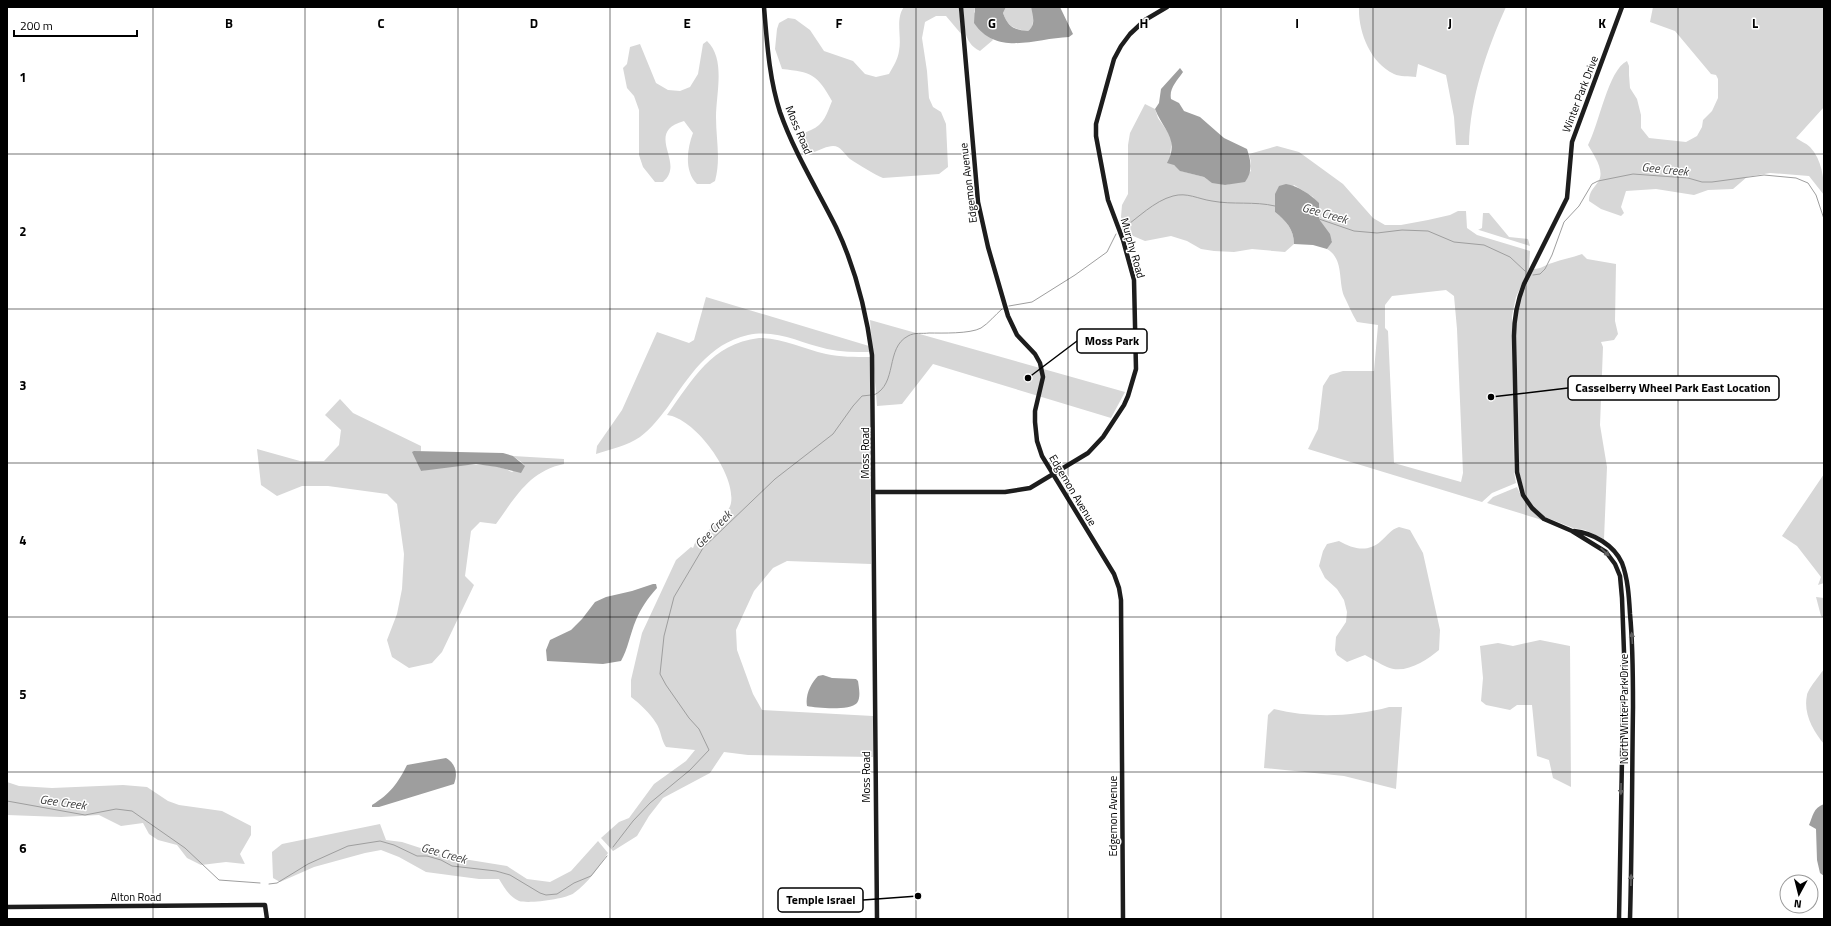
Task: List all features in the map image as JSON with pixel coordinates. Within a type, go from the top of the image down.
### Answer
[{"type":"street","name":"Moss Road","points":[[764,7],[770,68],[780,112],[792,140],[841,239],[859,287],[870,339],[873,389],[876,919]]},
{"type":"street","name":"Edgemon Avenue","points":[[961,7],[976,190],[980,215],[1008,316],[1017,335],[1035,354],[1040,363],[1043,378],[1035,411],[1035,432],[1042,456],[1107,563],[1119,588],[1121,600],[1123,919]]},
{"type":"street","name":"Murphy Road","points":[[874,492],[1012,491],[1030,488],[1053,476],[1088,453],[1103,438],[1124,405],[1133,383],[1136,359],[1134,280],[1127,253],[1108,200],[1096,136],[1096,124],[1114,59],[1120,46],[1145,20],[1167,7]]},
{"type":"street","name":"Winter Park Drive","points":[[1569,190],[1572,142],[1622,7]]},
{"type":"street","name":"North Winter Park Drive","points":[[1569,190],[1561,213],[1524,284],[1518,298],[1514,316],[1516,472],[1519,486],[1532,508],[1544,519],[1572,531],[1606,552],[1615,564],[1620,576],[1624,652],[1619,919]]},
{"type":"street","name":"North Winter Park Drive","points":[[1572,531],[1584,532],[1598,538],[1609,547],[1621,562],[1626,574],[1633,649],[1630,919]]},
{"type":"street","name":"Alton Road","points":[[7,907],[266,905],[267,919]]},
{"type":"shaded area","points":[[904,7],[959,7],[962,35],[946,16],[936,16],[925,22],[922,38],[929,98],[933,107],[941,112],[946,124],[948,167],[939,174],[883,178],[850,159],[836,146],[826,147],[814,152],[802,141],[799,136],[815,128],[822,122],[832,101],[822,85],[812,76],[800,71],[782,69],[775,49],[777,29],[779,23],[788,18],[795,19],[810,30],[824,51],[853,61],[865,74],[876,77],[889,74],[896,60],[900,46],[899,23],[901,12]]},
{"type":"shaded area","points":[[963,7],[975,7],[974,12],[993,40],[980,51],[970,43],[967,38]]},
{"type":"shaded area","points":[[975,7],[1006,7],[1003,13],[1009,25],[1015,29],[1028,31],[1031,29],[1033,23],[1031,7],[1060,7],[1073,34],[1069,37],[1018,43],[1005,43],[994,40],[983,33],[974,23]]},
{"type":"shaded area","points":[[1006,7],[1031,7],[1034,15],[1032,28],[1028,31],[1015,28],[1009,24],[1003,13]]},
{"type":"shaded area","points":[[1359,7],[1506,7],[1486,57],[1476,92],[1470,127],[1469,145],[1456,145],[1454,117],[1446,75],[1418,64],[1416,77],[1396,75],[1386,69],[1372,54],[1363,36],[1359,16]]},
{"type":"shaded area","points":[[1653,7],[1824,7],[1824,107],[1796,138],[1810,147],[1820,163],[1824,182],[1824,195],[1809,176],[1770,173],[1747,177],[1733,189],[1708,190],[1694,195],[1656,189],[1626,191],[1621,207],[1624,213],[1621,216],[1601,209],[1589,201],[1591,193],[1600,178],[1601,173],[1598,163],[1588,145],[1609,86],[1620,66],[1627,61],[1629,66],[1630,88],[1637,99],[1641,115],[1641,128],[1649,138],[1686,142],[1697,136],[1702,127],[1703,120],[1712,111],[1718,98],[1718,79],[1716,75],[1711,74],[1675,31],[1650,22]]},
{"type":"shaded area","points":[[707,41],[713,48],[716,57],[719,77],[716,117],[718,165],[715,181],[710,184],[697,184],[693,179],[688,166],[688,153],[693,133],[684,121],[673,125],[668,131],[666,144],[670,160],[669,174],[663,182],[655,182],[643,167],[639,155],[639,110],[634,96],[627,88],[623,68],[627,64],[630,47],[640,44],[656,83],[668,90],[680,91],[690,87],[698,74],[703,44]]},
{"type":"shaded area","points":[[1180,68],[1183,72],[1172,88],[1171,99],[1179,103],[1184,111],[1200,117],[1224,138],[1247,149],[1250,158],[1250,170],[1248,178],[1245,182],[1225,185],[1212,183],[1204,177],[1180,171],[1174,165],[1167,163],[1171,155],[1171,141],[1155,109],[1159,103],[1161,89]]},
{"type":"shaded area","points":[[1145,104],[1155,109],[1158,118],[1172,138],[1170,156],[1174,165],[1181,171],[1204,177],[1208,180],[1225,185],[1234,183],[1251,171],[1249,154],[1277,146],[1299,152],[1343,184],[1373,218],[1385,225],[1401,225],[1450,215],[1458,211],[1466,211],[1467,228],[1477,235],[1530,251],[1529,269],[1516,297],[1512,316],[1514,472],[1516,483],[1492,493],[1482,502],[1308,449],[1318,429],[1323,386],[1330,375],[1343,371],[1374,371],[1378,325],[1357,322],[1353,316],[1342,290],[1340,270],[1336,258],[1327,249],[1332,241],[1319,219],[1320,211],[1313,197],[1294,185],[1275,212],[1286,222],[1293,234],[1294,244],[1285,252],[1252,249],[1234,252],[1214,251],[1201,249],[1187,241],[1171,236],[1145,241],[1126,233],[1121,217],[1122,205],[1128,194],[1128,145],[1130,133]],"holes":[[[1446,290],[1454,296],[1457,329],[1463,473],[1461,482],[1394,463],[1388,331],[1385,328],[1385,305],[1392,296]]]},
{"type":"shaded area","points":[[1286,184],[1304,191],[1319,203],[1319,219],[1330,234],[1332,242],[1327,249],[1313,245],[1294,244],[1293,234],[1289,226],[1275,212],[1275,194],[1279,186]]},
{"type":"shaded area","points":[[1483,213],[1489,213],[1509,237],[1528,239],[1530,246],[1478,230],[1482,228]]},
{"type":"shaded area","points":[[1582,254],[1587,259],[1616,264],[1615,321],[1618,334],[1614,340],[1601,342],[1603,347],[1600,425],[1607,467],[1604,539],[1585,530],[1573,528],[1545,517],[1533,506],[1525,494],[1519,472],[1516,316],[1520,298],[1534,269]]},
{"type":"shaded area","points":[[706,297],[869,346],[869,352],[832,350],[779,335],[769,334],[748,335],[734,339],[711,354],[701,363],[661,416],[644,434],[630,443],[596,454],[597,446],[622,410],[657,332],[689,343],[694,340]]},
{"type":"shaded area","points":[[870,320],[1125,392],[1111,418],[933,364],[902,404],[877,406]]},
{"type":"shaded area","points":[[759,338],[768,338],[785,342],[831,355],[870,357],[871,564],[787,561],[773,568],[754,591],[736,630],[737,650],[753,694],[762,710],[873,716],[873,757],[748,755],[724,752],[710,773],[663,798],[649,816],[637,836],[613,851],[601,838],[619,822],[629,818],[654,784],[686,761],[695,750],[666,747],[654,719],[631,697],[631,680],[642,633],[676,560],[691,547],[693,548],[696,542],[727,512],[731,503],[731,491],[727,477],[711,449],[690,426],[678,418],[667,415],[695,376],[705,365],[728,348],[742,342]]},
{"type":"shaded area","points":[[340,399],[353,413],[421,446],[421,452],[414,451],[421,471],[443,467],[479,465],[502,468],[512,472],[524,464],[513,456],[564,459],[564,464],[541,473],[532,479],[517,495],[496,524],[480,522],[471,531],[465,576],[474,585],[442,652],[432,663],[409,668],[392,657],[387,640],[397,614],[402,589],[404,554],[397,504],[387,494],[328,486],[302,486],[277,496],[261,485],[257,449],[300,461],[324,461],[339,445],[341,430],[325,415]]},
{"type":"shaded area","points":[[412,452],[503,453],[513,456],[525,466],[521,473],[476,464],[421,471]]},
{"type":"shaded area","points":[[1824,474],[1824,583],[1818,585],[1821,577],[1797,546],[1782,536]]},
{"type":"shaded area","points":[[1517,487],[1522,497],[1534,513],[1542,520],[1487,503],[1493,497]]},
{"type":"shaded area","points":[[1399,527],[1410,530],[1423,553],[1440,630],[1439,650],[1414,666],[1400,669],[1387,667],[1365,655],[1347,662],[1337,655],[1335,650],[1336,637],[1346,622],[1347,612],[1344,600],[1337,589],[1325,578],[1319,566],[1323,551],[1327,544],[1339,541],[1355,548],[1371,547],[1381,541],[1391,531]]},
{"type":"shaded area","points":[[656,584],[657,588],[645,603],[638,616],[621,661],[603,664],[547,661],[546,650],[550,640],[571,630],[595,602],[606,597]]},
{"type":"shaded area","points":[[1816,597],[1824,598],[1824,618],[1821,616]]},
{"type":"shaded area","points":[[1540,640],[1570,646],[1571,787],[1553,778],[1549,760],[1537,756],[1532,705],[1517,705],[1510,710],[1486,705],[1481,701],[1483,678],[1480,646],[1498,643],[1513,646]]},
{"type":"shaded area","points":[[1824,669],[1824,744],[1810,721],[1806,708],[1806,702],[1810,689]]},
{"type":"shaded area","points":[[823,675],[832,678],[856,679],[858,681],[859,693],[857,703],[853,706],[841,708],[807,706],[808,694],[813,682],[818,676]]},
{"type":"shaded area","points":[[1389,707],[1402,707],[1396,789],[1344,776],[1264,768],[1268,715],[1274,709],[1302,714],[1332,715],[1361,713]]},
{"type":"shaded area","points":[[446,758],[452,763],[455,769],[456,776],[454,784],[379,807],[372,807],[372,805],[384,797],[393,788],[407,765]]},
{"type":"shaded area","points":[[7,782],[19,786],[52,788],[123,785],[147,787],[168,801],[179,805],[222,811],[251,826],[251,835],[240,854],[245,864],[226,862],[201,865],[187,858],[177,845],[158,840],[149,834],[143,823],[121,826],[99,815],[61,817],[7,815]]},
{"type":"shaded area","points":[[1824,804],[1824,876],[1820,873],[1817,860],[1816,829],[1809,825],[1815,810]]},
{"type":"shaded area","points":[[380,824],[386,840],[402,842],[445,856],[507,866],[527,879],[550,882],[571,871],[598,841],[608,853],[589,880],[574,893],[556,899],[539,901],[524,902],[515,899],[507,892],[499,879],[479,879],[426,872],[399,857],[381,850],[314,867],[280,882],[273,878],[272,852],[282,844]]},
{"type":"waterway","name":"Gee Creek","points":[[1533,275],[1540,274],[1545,269],[1552,255],[1564,222],[1579,206],[1592,184],[1598,181],[1633,174],[1688,178],[1702,182],[1764,175],[1796,178],[1808,183],[1816,195],[1824,219]]},
{"type":"waterway","name":"Gee Creek","points":[[1122,229],[1146,210],[1159,202],[1166,198],[1178,195],[1188,195],[1228,203],[1275,206]]},
{"type":"waterway","name":"Gee Creek","points":[[1319,219],[1354,231],[1377,233],[1402,230],[1428,231],[1454,242],[1484,245],[1510,257],[1525,271]]},
{"type":"waterway","name":"Gee Creek","points":[[1009,306],[1032,302],[1075,275],[1107,252],[1116,234]]},
{"type":"waterway","name":"Gee Creek","points":[[874,395],[881,390],[886,383],[896,349],[908,336],[916,334],[956,333],[976,330],[987,324],[1002,309]]},
{"type":"waterway","name":"Gee Creek","points":[[613,847],[633,821],[650,803],[690,770],[709,750],[699,729],[689,718],[660,674],[664,636],[674,597],[703,548],[775,479],[833,434],[862,396],[871,395]]},
{"type":"waterway","name":"Gee Creek","points":[[7,801],[85,815],[116,809],[132,811],[185,848],[219,880],[260,883]]},
{"type":"waterway","name":"Gee Creek","points":[[269,884],[277,883],[308,864],[348,846],[380,841],[394,845],[417,856],[427,856],[441,860],[452,866],[496,871],[510,875],[546,895],[557,894],[574,883],[591,876],[607,856]]},
{"type":"place","name":"Moss Park","points":[[1028,378]]},
{"type":"place","name":"Casselberry Wheel Park East Location","points":[[1491,397]]},
{"type":"place","name":"Temple Israel","points":[[918,896]]}]
